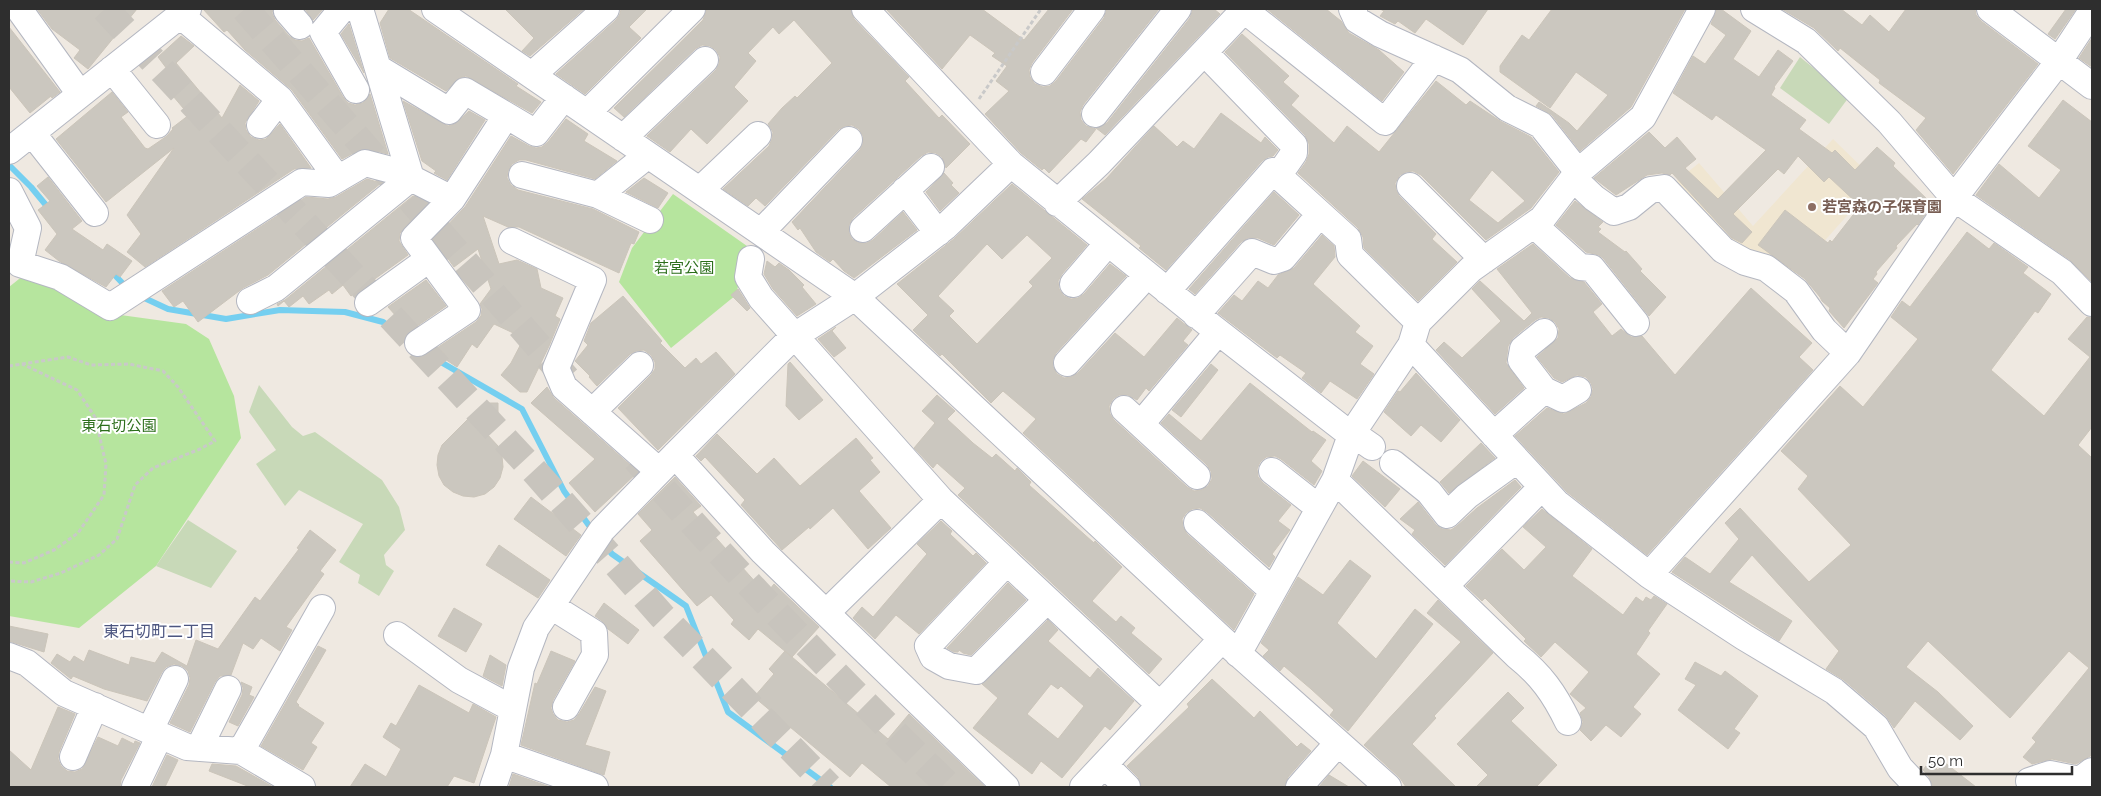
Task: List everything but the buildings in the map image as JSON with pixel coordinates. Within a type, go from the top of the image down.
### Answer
[{"type":"street","points":[[19,9],[80,94]]},
{"type":"street","points":[[342,9],[323,32],[356,90]]},
{"type":"street","points":[[360,9],[411,178]]},
{"type":"street","points":[[435,9],[855,297],[1230,646],[1388,787]]},
{"type":"street","points":[[532,75],[606,9]]},
{"type":"street","points":[[587,113],[692,9]]},
{"type":"street","points":[[866,9],[1011,164],[1218,332],[1358,438]]},
{"type":"street","points":[[1044,72],[1092,9]]},
{"type":"street","points":[[1095,114],[1178,9]]},
{"type":"street","points":[[1057,203],[1100,163],[1244,9],[1385,122],[1434,58]]},
{"type":"street","points":[[1352,9],[1357,20],[1380,34],[1460,70],[1507,108],[1541,125],[1594,198],[1614,212],[1629,207],[1650,190],[1664,188],[1723,250],[1745,262],[1766,268],[1796,291],[1824,330],[1848,353]]},
{"type":"street","points":[[1084,787],[1160,705],[1230,646],[1273,591],[1415,334],[1471,270],[1542,219],[1576,175],[1643,117],[1702,9]]},
{"type":"street","points":[[1754,9],[1806,41],[1889,122],[1954,198],[2062,272],[2092,303]]},
{"type":"street","points":[[1990,9],[2092,86]]},
{"type":"street","points":[[1648,575],[1848,353],[1954,198],[2059,61],[2092,11]]},
{"type":"street","points":[[9,152],[184,12],[280,99],[338,178]]},
{"type":"street","points":[[1204,52],[1294,145],[1294,153],[1278,176]]},
{"type":"street","points":[[623,138],[705,60]]},
{"type":"street","points":[[378,68],[450,111],[465,91],[536,133],[564,97]]},
{"type":"street","points":[[112,69],[157,126]]},
{"type":"street","points":[[260,125],[280,99]]},
{"type":"street","points":[[418,343],[466,310],[414,238],[452,199],[506,116]]},
{"type":"street","points":[[32,133],[95,213]]},
{"type":"street","points":[[700,190],[758,135]]},
{"type":"street","points":[[761,232],[849,140]]},
{"type":"street","points":[[598,195],[648,155]]},
{"type":"street","points":[[9,191],[28,228],[20,264],[60,277],[110,307],[302,182],[329,184],[365,163],[399,172],[452,199]]},
{"type":"street","points":[[493,787],[504,755],[521,668],[536,628],[602,530],[793,337],[855,297],[938,233],[1011,164]]},
{"type":"street","points":[[863,229],[931,167]]},
{"type":"street","points":[[1167,291],[1273,171],[1348,239],[1350,255],[1494,435],[1557,503],[1648,575],[1744,637],[1834,691],[1876,727],[1900,768],[1918,787]]},
{"type":"street","points":[[522,175],[598,195],[650,220]]},
{"type":"street","points":[[250,301],[276,288],[411,178]]},
{"type":"street","points":[[1410,186],[1484,260]]},
{"type":"street","points":[[905,190],[938,233]]},
{"type":"street","points":[[1196,314],[1252,252],[1274,261],[1283,258],[1320,214]]},
{"type":"street","points":[[1534,225],[1580,267],[1592,268],[1636,323]]},
{"type":"street","points":[[512,241],[593,280],[556,368],[564,387],[592,412],[667,463],[763,552],[1006,787]]},
{"type":"street","points":[[1074,284],[1108,243]]},
{"type":"street","points":[[368,303],[430,259]]},
{"type":"street","points":[[751,259],[748,277],[761,298],[793,337],[941,500],[1160,705]]},
{"type":"street","points":[[1067,363],[1147,275]]},
{"type":"street","points":[[1197,476],[1133,416],[1218,332]]},
{"type":"street","points":[[1544,332],[1523,349],[1521,360],[1544,390],[1563,399],[1578,390]]},
{"type":"street","points":[[592,412],[640,365]]},
{"type":"street","points":[[1494,435],[1544,390]]},
{"type":"street","points":[[1393,463],[1429,492],[1447,515],[1467,496],[1517,460]]},
{"type":"street","points":[[1272,471],[1319,508]]},
{"type":"street","points":[[1335,480],[1516,655],[1537,672],[1557,698],[1568,722]]},
{"type":"street","points":[[1445,586],[1542,487]]},
{"type":"street","points":[[826,613],[941,500]]},
{"type":"street","points":[[1197,523],[1273,591]]},
{"type":"street","points":[[1007,562],[928,646],[933,657],[949,666],[976,671],[1047,600]]},
{"type":"street","points":[[551,606],[594,633],[595,655],[566,708]]},
{"type":"street","points":[[242,751],[322,608]]},
{"type":"street","points":[[397,634],[459,680],[513,709]]},
{"type":"street","points":[[9,656],[27,663],[64,693],[187,747],[242,751],[302,787]]},
{"type":"street","points":[[135,787],[175,679]]},
{"type":"street","points":[[199,748],[228,689]]},
{"type":"street","points":[[73,757],[95,706]]},
{"type":"street","points":[[1298,787],[1338,743]]},
{"type":"street","points":[[504,755],[595,787]]},
{"type":"street","points":[[1105,765],[1127,787]]},
{"type":"street","points":[[2029,781],[2050,774],[2080,780],[2092,771]]},
{"type":"path","points":[[968,118],[987,86],[1041,9]]},
{"type":"path","points":[[9,366],[68,357],[91,365],[129,364],[163,371],[178,387],[216,441],[153,468],[135,484],[117,539],[99,555],[61,573],[31,582],[9,581]]},
{"type":"path","points":[[9,562],[24,563],[54,550],[78,533],[104,495],[106,464],[95,417],[77,390],[22,364]]},
{"type":"shaded area","name":"若宮森の子保育園","points":[[1833,139],[1877,182],[1795,274],[1756,251],[1736,256],[1668,188],[1699,163],[1753,226]]},
{"type":"green space","points":[[1800,57],[1849,97],[1829,124],[1780,88]]},
{"type":"green space","name":"若宮公園","points":[[673,194],[747,246],[736,295],[671,348],[619,282],[632,248]]},
{"type":"green space","name":"東石切公園","points":[[24,275],[106,313],[186,324],[209,339],[234,396],[241,438],[156,566],[79,628],[9,616],[9,287]]},
{"type":"green space","points":[[259,385],[292,427],[303,436],[315,432],[382,480],[399,507],[405,530],[384,555],[386,565],[394,571],[379,596],[358,583],[360,575],[339,562],[363,524],[299,490],[285,506],[256,464],[276,450],[249,412]]},
{"type":"green space","points":[[188,520],[237,551],[211,588],[156,566]]},
{"type":"waterway","points":[[9,165],[50,210]]},
{"type":"waterway","points":[[110,270],[127,288]]},
{"type":"waterway","points":[[140,296],[168,309],[226,319],[280,310],[345,312],[383,322],[412,344]]},
{"type":"waterway","points":[[420,350],[522,409],[564,491],[593,531]]},
{"type":"waterway","points":[[601,541],[612,554],[686,606],[728,712],[830,787]]},
{"type":"tunnel","points":[[105,9],[537,474],[662,616],[829,787]]},
{"type":"tunnel","points":[[245,9],[572,385]]},
{"type":"tunnel","points":[[636,459],[790,627],[950,787]]},
{"type":"place","name":"若宮森の子保育園","points":[[1812,207]]},
{"type":"district","name":"東石切町二丁目","points":[[159,631]]}]
